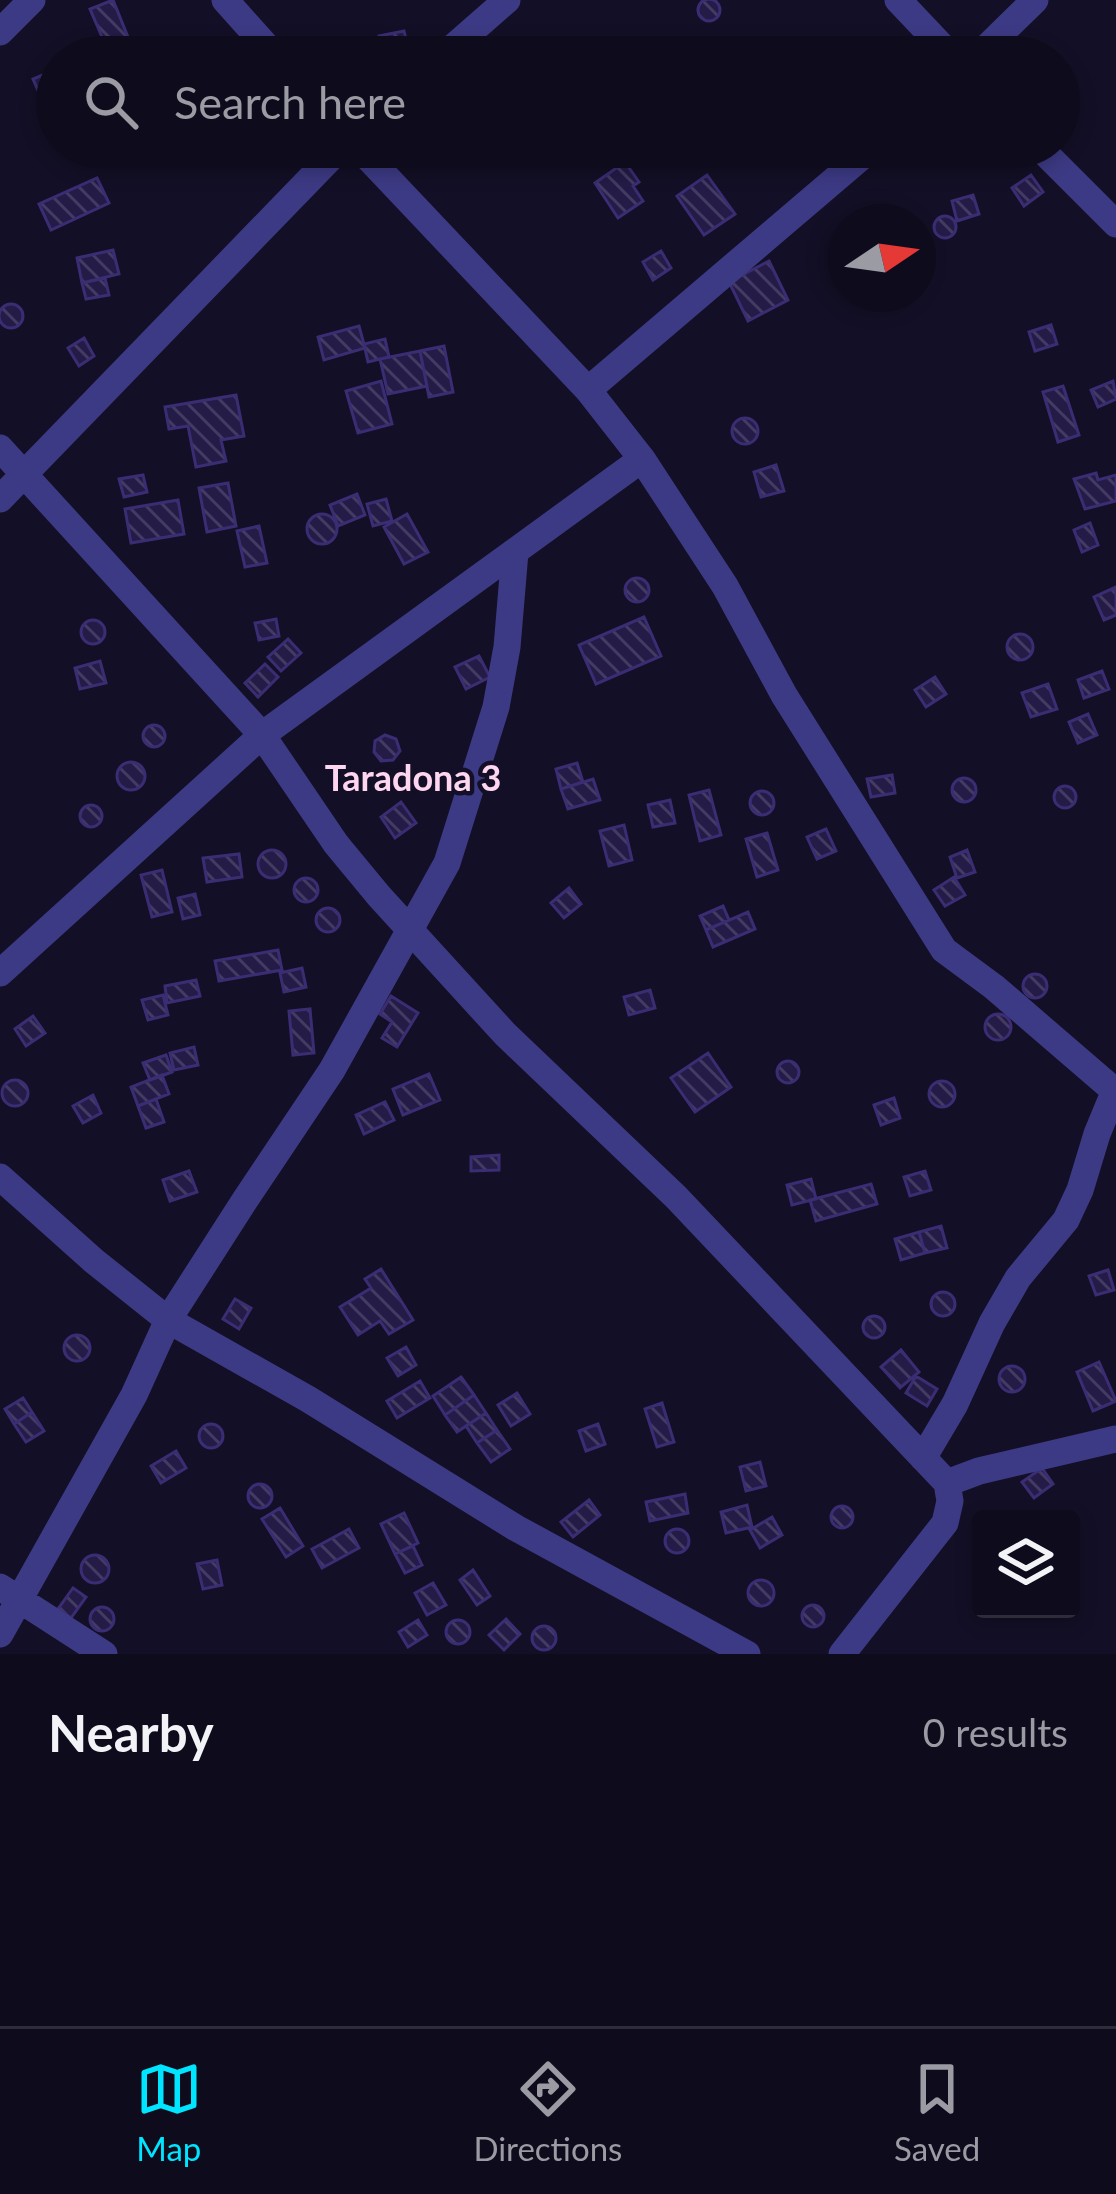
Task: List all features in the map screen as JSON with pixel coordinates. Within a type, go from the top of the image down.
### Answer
[{"type":"street","points":[[0,32],[32,0]]},
{"type":"street","points":[[225,0],[257,36]]},
{"type":"street","points":[[466,36],[506,0]]},
{"type":"street","points":[[898,0],[932,36]]},
{"type":"street","points":[[998,36],[1035,0]]},
{"type":"street","points":[[0,499],[321,168]]},
{"type":"street","points":[[378,168],[588,390],[643,459],[944,950],[1115,1090],[1066,1220],[1018,1279],[923,1458]]},
{"type":"street","points":[[588,390],[848,168]]},
{"type":"street","points":[[1061,168],[1116,224]]},
{"type":"street","points":[[0,448],[262,735],[336,844],[505,1034],[676,1197],[947,1483],[950,1501],[945,1523],[842,1654]]},
{"type":"street","points":[[0,973],[262,735],[643,459]]},
{"type":"street","points":[[0,1634],[9,1593],[134,1395],[168,1320],[332,1070],[446,863],[496,707],[507,647],[515,552]]},
{"type":"street","points":[[0,1177],[168,1320],[516,1528],[747,1654]]},
{"type":"street","points":[[947,1483],[1116,1439]]},
{"type":"street","points":[[9,1593],[104,1654]]},
{"type":"building","points":[[709,-1],[720,10],[709,21],[698,10]]},
{"type":"building","points":[[113,0],[128,36],[102,36],[90,9]]},
{"type":"building","points":[[616,168],[629,168],[639,182],[633,186],[643,201],[618,218],[595,183]]},
{"type":"building","points":[[707,175],[735,214],[704,235],[677,196]]},
{"type":"building","points":[[1031,175],[1043,192],[1024,206],[1012,188]]},
{"type":"building","points":[[97,178],[109,203],[51,230],[39,204]]},
{"type":"building","points":[[973,195],[979,214],[957,221],[952,201]]},
{"type":"building","points":[[937,219],[953,219],[953,235],[937,235]]},
{"type":"building","points":[[113,250],[119,274],[82,283],[77,258]]},
{"type":"building","points":[[661,251],[671,268],[653,280],[643,262]]},
{"type":"building","points":[[769,261],[788,300],[748,321],[729,282]]},
{"type":"building","points":[[105,278],[109,295],[86,299],[82,283]]},
{"type":"building","points":[[11,304],[23,316],[11,328],[-1,316]]},
{"type":"building","points":[[1051,325],[1057,344],[1035,351],[1029,332]]},
{"type":"building","points":[[359,326],[365,348],[324,360],[318,337]]},
{"type":"building","points":[[84,338],[94,356],[79,366],[68,348]]},
{"type":"building","points":[[385,339],[389,357],[368,362],[364,344]]},
{"type":"building","points":[[444,346],[453,392],[429,397],[420,351]]},
{"type":"building","points":[[420,351],[427,386],[388,394],[380,359]]},
{"type":"building","points":[[381,381],[392,424],[358,433],[346,391]]},
{"type":"building","points":[[1113,381],[1116,399],[1098,407],[1091,390]]},
{"type":"building","points":[[1063,386],[1079,435],[1058,442],[1043,392]]},
{"type":"building","points":[[236,395],[244,436],[221,440],[226,461],[196,467],[188,426],[169,429],[165,407]]},
{"type":"building","points":[[745,418],[758,431],[745,444],[732,431]]},
{"type":"building","points":[[776,465],[784,491],[761,497],[754,472]]},
{"type":"building","points":[[1096,473],[1098,480],[1116,475],[1116,501],[1085,509],[1074,479]]},
{"type":"building","points":[[143,475],[147,492],[124,497],[119,479]]},
{"type":"building","points":[[228,483],[236,526],[207,532],[199,488]]},
{"type":"building","points":[[357,494],[365,515],[338,526],[330,505]]},
{"type":"building","points":[[386,499],[392,521],[373,526],[367,504]]},
{"type":"building","points":[[178,500],[184,534],[131,543],[125,509]]},
{"type":"building","points":[[322,514],[337,529],[322,544],[307,529]]},
{"type":"building","points":[[407,514],[428,552],[404,564],[384,527]]},
{"type":"building","points":[[1090,523],[1098,545],[1082,552],[1074,530]]},
{"type":"building","points":[[259,526],[267,563],[245,567],[237,531]]},
{"type":"building","points":[[637,578],[649,590],[637,602],[625,590]]},
{"type":"building","points":[[1116,587],[1116,615],[1104,620],[1094,597]]},
{"type":"building","points":[[644,617],[661,656],[596,684],[579,645]]},
{"type":"building","points":[[276,619],[279,636],[259,640],[255,623]]},
{"type":"building","points":[[93,620],[105,632],[93,644],[81,632]]},
{"type":"building","points":[[1020,634],[1033,647],[1020,660],[1007,647]]},
{"type":"building","points":[[288,639],[301,653],[281,671],[268,657]]},
{"type":"building","points":[[479,656],[490,677],[466,689],[455,667]]},
{"type":"building","points":[[100,661],[106,683],[80,689],[75,668]]},
{"type":"building","points":[[265,664],[278,677],[258,697],[245,683]]},
{"type":"building","points":[[1102,671],[1109,689],[1084,698],[1078,680]]},
{"type":"building","points":[[935,677],[946,694],[926,707],[915,690]]},
{"type":"building","points":[[1048,684],[1057,709],[1031,717],[1022,693]]},
{"type":"building","points":[[1088,714],[1097,735],[1078,743],[1069,722]]},
{"type":"building","points":[[154,725],[165,736],[154,747],[143,736]]},
{"type":"building","points":[[385,735],[396,739],[400,751],[393,760],[381,761],[374,752],[375,741]]},
{"type":"building","points":[[131,762],[141,766],[145,776],[141,786],[131,790],[121,786],[117,776],[121,766]]},
{"type":"building","points":[[577,763],[583,782],[561,789],[556,769]]},
{"type":"building","points":[[892,775],[895,793],[871,797],[867,779]]},
{"type":"building","points":[[964,778],[976,790],[964,802],[952,790]]},
{"type":"building","points":[[593,779],[600,800],[568,809],[561,789]]},
{"type":"building","points":[[1065,786],[1076,797],[1065,808],[1054,797]]},
{"type":"building","points":[[709,790],[721,835],[700,841],[689,795]]},
{"type":"building","points":[[757,791],[767,791],[774,803],[767,815],[757,815],[750,808],[750,798]]},
{"type":"building","points":[[670,800],[675,823],[653,827],[648,805]]},
{"type":"building","points":[[401,802],[416,823],[395,838],[381,817]]},
{"type":"building","points":[[91,805],[102,816],[91,827],[80,816]]},
{"type":"building","points":[[624,825],[632,860],[609,866],[600,831]]},
{"type":"building","points":[[826,829],[836,851],[817,859],[807,837]]},
{"type":"building","points":[[767,833],[778,870],[757,877],[746,839]]},
{"type":"building","points":[[272,850],[282,854],[286,864],[282,874],[272,878],[262,874],[258,864],[262,854]]},
{"type":"building","points":[[967,850],[975,872],[957,878],[950,857]]},
{"type":"building","points":[[239,854],[242,877],[207,882],[203,858]]},
{"type":"building","points":[[162,870],[172,912],[152,917],[141,875]]},
{"type":"building","points":[[954,877],[965,895],[945,906],[934,890]]},
{"type":"building","points":[[306,878],[315,881],[315,899],[306,902],[297,899],[294,890],[297,881]]},
{"type":"building","points":[[569,888],[581,904],[564,918],[551,903]]},
{"type":"building","points":[[195,894],[200,915],[183,919],[178,898]]},
{"type":"building","points":[[723,906],[729,920],[706,930],[700,916]]},
{"type":"building","points":[[328,908],[340,920],[328,932],[316,920]]},
{"type":"building","points":[[748,912],[755,929],[713,947],[706,930]]},
{"type":"building","points":[[278,950],[282,970],[219,981],[215,961]]},
{"type":"building","points":[[302,968],[306,987],[284,992],[280,973]]},
{"type":"building","points":[[1035,974],[1047,986],[1035,998],[1023,986]]},
{"type":"building","points":[[196,980],[200,996],[167,1003],[165,986]]},
{"type":"building","points":[[650,990],[655,1008],[629,1015],[624,997]]},
{"type":"building","points":[[163,995],[168,1015],[148,1020],[142,1000]]},
{"type":"building","points":[[391,996],[418,1013],[397,1047],[382,1038],[392,1022],[380,1014]]},
{"type":"building","points":[[310,1009],[314,1053],[293,1055],[289,1011]]},
{"type":"building","points":[[998,1014],[1011,1027],[998,1040],[985,1027]]},
{"type":"building","points":[[33,1016],[45,1033],[26,1046],[15,1029]]},
{"type":"building","points":[[194,1047],[198,1065],[174,1070],[170,1053]]},
{"type":"building","points":[[708,1053],[731,1087],[695,1112],[671,1078]]},
{"type":"building","points":[[166,1055],[172,1072],[150,1080],[143,1063]]},
{"type":"building","points":[[788,1061],[799,1072],[788,1083],[777,1072]]},
{"type":"building","points":[[429,1074],[440,1100],[403,1115],[393,1089]]},
{"type":"building","points":[[162,1075],[169,1094],[138,1106],[131,1087]]},
{"type":"building","points":[[15,1080],[28,1093],[15,1106],[2,1093]]},
{"type":"building","points":[[942,1081],[955,1094],[942,1107],[929,1094]]},
{"type":"building","points":[[93,1095],[101,1113],[83,1123],[73,1106]]},
{"type":"building","points":[[894,1098],[900,1118],[881,1125],[874,1105]]},
{"type":"building","points":[[156,1099],[164,1122],[146,1128],[138,1106]]},
{"type":"building","points":[[385,1102],[394,1120],[364,1134],[356,1115]]},
{"type":"building","points":[[499,1155],[499,1170],[471,1171],[471,1157]]},
{"type":"building","points":[[189,1171],[197,1192],[170,1201],[163,1180]]},
{"type":"building","points":[[925,1171],[931,1190],[910,1196],[904,1177]]},
{"type":"building","points":[[811,1179],[816,1199],[792,1205],[787,1185]]},
{"type":"building","points":[[871,1184],[877,1204],[816,1221],[810,1200]]},
{"type":"building","points":[[941,1226],[947,1248],[925,1253],[919,1232]]},
{"type":"building","points":[[919,1232],[925,1253],[901,1260],[895,1239]]},
{"type":"building","points":[[381,1269],[413,1320],[389,1334],[380,1321],[358,1335],[340,1307],[371,1288],[365,1279]]},
{"type":"building","points":[[1108,1270],[1114,1290],[1096,1295],[1089,1276]]},
{"type":"building","points":[[943,1292],[952,1295],[952,1313],[943,1316],[934,1313],[931,1304],[934,1295]]},
{"type":"building","points":[[235,1299],[251,1308],[239,1329],[223,1319]]},
{"type":"building","points":[[874,1316],[885,1327],[874,1338],[863,1327]]},
{"type":"building","points":[[77,1335],[90,1348],[77,1361],[64,1348]]},
{"type":"building","points":[[406,1347],[416,1365],[398,1376],[387,1358]]},
{"type":"building","points":[[901,1350],[919,1372],[900,1388],[881,1367]]},
{"type":"building","points":[[1099,1362],[1116,1401],[1093,1411],[1077,1372]]},
{"type":"building","points":[[1012,1366],[1025,1379],[1012,1392],[999,1379]]},
{"type":"building","points":[[916,1376],[937,1389],[927,1406],[906,1393]]},
{"type":"building","points":[[461,1377],[474,1395],[445,1415],[433,1396]]},
{"type":"building","points":[[420,1381],[430,1398],[397,1418],[387,1401]]},
{"type":"building","points":[[517,1393],[530,1414],[511,1426],[498,1405]]},
{"type":"building","points":[[474,1395],[486,1413],[457,1432],[445,1415]]},
{"type":"building","points":[[23,1398],[32,1412],[14,1424],[5,1409]]},
{"type":"building","points":[[662,1403],[674,1442],[657,1447],[645,1409]]},
{"type":"building","points":[[32,1412],[44,1431],[26,1442],[14,1424]]},
{"type":"building","points":[[486,1413],[497,1430],[477,1443],[466,1426]]},
{"type":"building","points":[[211,1424],[223,1436],[211,1448],[199,1436]]},
{"type":"building","points":[[598,1424],[605,1444],[586,1451],[579,1431]]},
{"type":"building","points":[[497,1430],[510,1449],[491,1462],[477,1443]]},
{"type":"building","points":[[176,1451],[186,1468],[161,1483],[151,1466]]},
{"type":"building","points":[[760,1462],[766,1486],[746,1491],[740,1467]]},
{"type":"building","points":[[1042,1468],[1053,1484],[1034,1498],[1022,1482]]},
{"type":"building","points":[[260,1484],[269,1487],[269,1505],[260,1508],[251,1505],[248,1496],[251,1487]]},
{"type":"building","points":[[685,1494],[688,1513],[650,1521],[646,1502]]},
{"type":"building","points":[[589,1500],[600,1515],[573,1537],[561,1522]]},
{"type":"building","points":[[747,1505],[752,1527],[726,1533],[721,1512]]},
{"type":"building","points":[[842,1506],[853,1517],[842,1528],[831,1517]]},
{"type":"building","points":[[280,1508],[303,1546],[286,1557],[262,1519]]},
{"type":"building","points":[[404,1513],[418,1543],[395,1554],[381,1524]]},
{"type":"building","points":[[772,1517],[782,1535],[760,1548],[750,1530]]},
{"type":"building","points":[[349,1529],[359,1548],[322,1568],[312,1549]]},
{"type":"building","points":[[677,1529],[689,1541],[677,1553],[665,1541]]},
{"type":"building","points":[[413,1546],[422,1565],[405,1573],[395,1554]]},
{"type":"building","points":[[95,1555],[105,1559],[109,1569],[105,1579],[95,1583],[85,1579],[81,1569],[85,1559]]},
{"type":"building","points":[[217,1560],[222,1585],[203,1589],[197,1564]]},
{"type":"building","points":[[473,1570],[490,1596],[477,1605],[460,1580]]},
{"type":"building","points":[[761,1580],[774,1593],[761,1606],[748,1593]]},
{"type":"building","points":[[433,1583],[446,1605],[427,1615],[415,1593]]},
{"type":"building","points":[[73,1588],[86,1597],[71,1618],[58,1609]]},
{"type":"building","points":[[813,1605],[824,1616],[813,1627],[802,1616]]},
{"type":"building","points":[[102,1607],[111,1610],[111,1628],[102,1631],[93,1628],[90,1619],[93,1610]]},
{"type":"building","points":[[506,1619],[520,1634],[504,1650],[489,1635]]},
{"type":"building","points":[[418,1620],[427,1635],[408,1647],[399,1632]]},
{"type":"building","points":[[458,1620],[470,1632],[458,1644],[446,1632]]},
{"type":"building","points":[[544,1626],[556,1638],[544,1650],[532,1638]]},
{"type":"district","name":"Taradona 3","points":[[413,777]]}]
